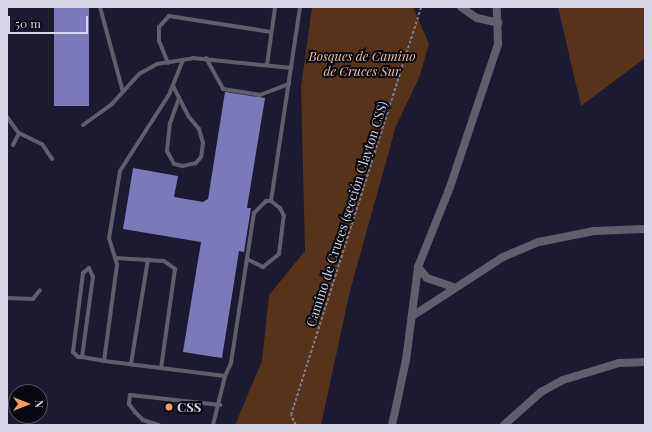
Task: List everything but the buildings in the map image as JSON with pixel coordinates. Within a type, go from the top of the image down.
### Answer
[{"type":"street","points":[[460,7],[476,18],[498,23]]},
{"type":"street","points":[[392,425],[414,315],[418,267],[450,187],[498,44],[497,7]]},
{"type":"street","points":[[414,315],[452,287],[503,257],[539,242],[594,231],[645,229]]},
{"type":"street","points":[[418,267],[437,284],[452,287]]},
{"type":"street","points":[[504,425],[541,392],[563,380],[619,363],[645,362]]},
{"type":"lane","points":[[100,7],[123,92]]},
{"type":"lane","points":[[267,65],[275,7]]},
{"type":"lane","points":[[249,260],[263,267],[279,254],[284,216],[271,201],[300,7]]},
{"type":"lane","points":[[168,62],[159,41],[160,27],[169,16],[271,32]]},
{"type":"lane","points":[[83,125],[123,92],[139,74],[157,64],[206,58],[291,68]]},
{"type":"lane","points":[[206,58],[223,89],[260,95],[289,84]]},
{"type":"lane","points":[[104,361],[116,273],[115,258],[109,238],[120,171],[173,86],[183,60]]},
{"type":"lane","points":[[173,86],[199,129],[203,148],[196,163],[183,166],[174,164],[167,151],[170,123],[179,98]]},
{"type":"lane","points":[[7,117],[18,132],[42,144],[52,159]]},
{"type":"lane","points":[[13,145],[18,132]]},
{"type":"lane","points":[[213,425],[220,405],[225,376],[231,363],[249,260],[254,213],[266,201],[271,201]]},
{"type":"lane","points":[[115,258],[164,261],[175,269],[161,368]]},
{"type":"lane","points":[[131,364],[148,259]]},
{"type":"lane","points":[[82,357],[93,277],[89,268],[83,273],[73,346],[76,356],[104,361],[225,376]]},
{"type":"lane","points":[[7,298],[33,299],[40,290]]},
{"type":"lane","points":[[159,425],[143,420],[135,412],[130,395],[220,405]]},
{"type":"path","name":"Camino de Cruces (sección Clayton CSS)","points":[[296,425],[291,415],[422,7]]},
{"type":"green space","name":"Bosques de Camino de Cruces Sur","points":[[312,7],[413,7],[429,44],[419,78],[396,126],[350,291],[321,425],[235,425],[262,361],[269,295],[305,251],[301,87]]},
{"type":"green space","points":[[558,7],[645,7],[645,58],[581,106]]},
{"type":"place","name":"CSS","points":[[169,407]]}]
